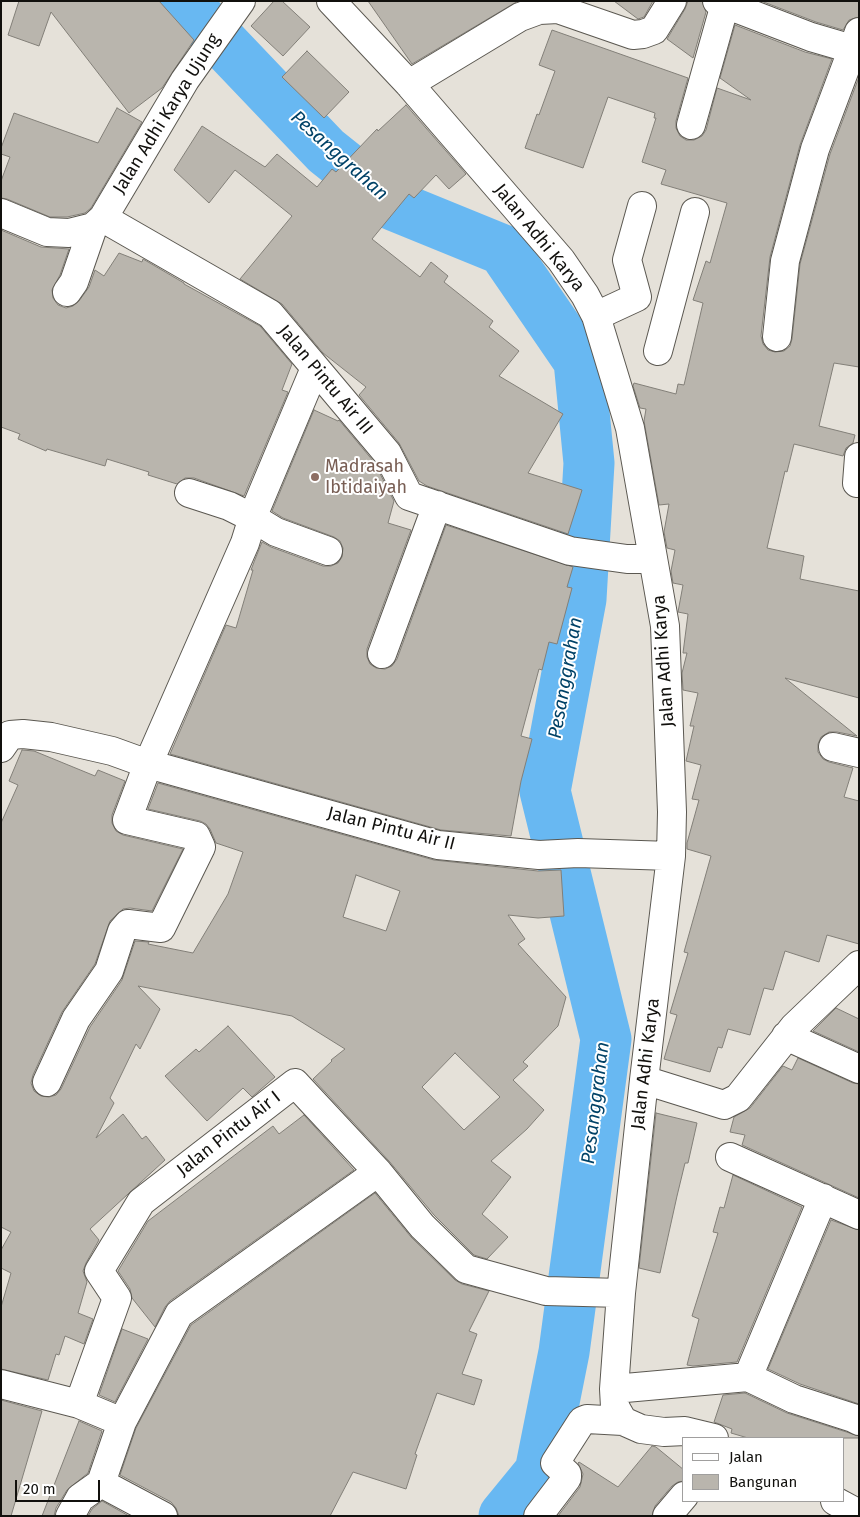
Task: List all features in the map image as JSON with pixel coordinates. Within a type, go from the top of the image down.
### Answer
[{"type":"street","name":"Jalan Adhi Karya","points":[[331,1],[409,84],[561,260],[585,295],[596,316],[630,428],[640,559],[665,626],[672,812],[671,856],[621,1293],[614,1389],[615,1407],[623,1421]]},
{"type":"street","points":[[409,84],[520,17],[539,10],[558,9],[633,35],[654,30],[672,1]]},
{"type":"street","points":[[691,125],[721,3],[811,37],[856,44],[815,149],[784,262],[777,337]]},
{"type":"street","name":"Jalan Adhi Karya Ujung","points":[[68,292],[74,282],[98,223],[185,80],[235,10]]},
{"type":"street","points":[[637,298],[627,260],[642,206]]},
{"type":"street","points":[[658,351],[695,212]]},
{"type":"street","points":[[1,213],[47,232],[69,233],[98,223]]},
{"type":"street","name":"Jalan Pintu Air III","points":[[98,223],[270,314],[387,453],[409,496],[570,551],[640,559]]},
{"type":"street","points":[[596,316],[637,298],[670,308]]},
{"type":"street","points":[[46,1082],[76,1019],[108,971],[122,931],[128,924],[161,928],[201,847],[196,836],[127,820],[148,764],[245,543],[253,518],[315,368]]},
{"type":"street","points":[[189,493],[229,506],[276,532],[328,551]]},
{"type":"street","points":[[382,654],[437,505]]},
{"type":"street","name":"Jalan Pintu Air II","points":[[1,748],[10,736],[24,734],[51,737],[112,751],[148,764],[438,844],[539,854],[578,853],[671,856]]},
{"type":"street","points":[[644,1080],[724,1105],[738,1098],[786,1036],[859,965]]},
{"type":"street","points":[[786,1036],[859,1069]]},
{"type":"street","name":"Jalan Pintu Air I","points":[[79,1404],[117,1298],[98,1271],[141,1202],[296,1083],[378,1172],[422,1226],[466,1269],[546,1291],[621,1293]]},
{"type":"street","points":[[730,1157],[859,1215]]},
{"type":"street","points":[[70,1516],[80,1498],[101,1484],[122,1422],[179,1314],[378,1172]]},
{"type":"street","points":[[748,1377],[823,1198]]},
{"type":"street","points":[[614,1389],[748,1377],[794,1399],[859,1421]]},
{"type":"street","points":[[1,1384],[79,1404],[122,1422]]},
{"type":"street","points":[[538,1516],[567,1478],[568,1474],[555,1463],[582,1421],[587,1419],[623,1421],[641,1429],[664,1432],[685,1431],[710,1437]]},
{"type":"street","points":[[101,1484],[164,1516]]},
{"type":"street","points":[[666,1516],[682,1498]]},
{"type":"street","points":[[837,1502],[859,1514]]},
{"type":"building","points":[[19,1],[159,1],[194,40],[162,88],[129,113],[51,12],[39,46],[8,35]]},
{"type":"building","points":[[274,1],[282,1],[310,27],[283,56],[251,26]]},
{"type":"building","points":[[368,1],[518,1],[412,64]]},
{"type":"building","points":[[614,1],[653,1],[644,17],[638,19]]},
{"type":"building","points":[[688,1],[702,1],[706,12],[693,58],[667,39]]},
{"type":"building","points":[[761,1],[859,1],[859,17],[849,20],[843,30]]},
{"type":"building","points":[[735,25],[805,52],[832,59],[800,145],[770,257],[761,336],[763,344],[768,350],[775,352],[784,351],[790,346],[800,264],[830,154],[859,77],[859,367],[834,363],[819,426],[855,435],[853,443],[846,448],[843,456],[794,444],[787,472],[785,471],[767,548],[804,556],[800,579],[859,591],[859,698],[785,678],[857,736],[829,732],[821,737],[818,744],[818,752],[823,759],[829,762],[853,768],[844,797],[859,801],[859,944],[827,935],[819,962],[785,951],[773,990],[764,988],[750,1035],[728,1029],[722,1048],[718,1047],[710,1072],[664,1059],[677,1015],[670,1013],[688,953],[684,952],[711,856],[687,849],[699,800],[692,799],[701,765],[686,761],[694,726],[690,726],[698,693],[683,690],[682,673],[687,653],[683,653],[688,614],[678,612],[683,585],[673,583],[671,571],[675,550],[667,548],[664,532],[669,504],[659,505],[644,421],[646,409],[640,408],[633,386],[634,383],[676,394],[678,384],[684,385],[703,303],[693,300],[706,261],[710,263],[727,203],[661,184],[666,170],[642,162],[656,118],[654,118],[655,113],[608,97],[583,168],[525,148],[555,71],[539,65],[552,30],[688,78],[676,121],[676,128],[680,136],[686,140],[694,140],[702,136],[706,130],[717,88],[751,100],[720,78]]},
{"type":"building","points":[[307,51],[349,92],[324,118],[282,77]]},
{"type":"building","points":[[406,105],[466,174],[449,189],[436,175],[414,198],[409,194],[372,239],[420,277],[431,262],[448,276],[444,282],[493,321],[489,327],[519,351],[499,376],[563,414],[528,473],[582,490],[568,534],[427,486],[419,481],[399,443],[359,395],[366,387],[323,353],[282,304],[240,279],[292,216],[235,170],[209,203],[174,170],[202,126],[265,167],[277,154],[317,187],[332,169],[336,172],[377,129],[378,131]]},
{"type":"building","points":[[117,108],[142,122],[91,208],[85,213],[67,217],[50,217],[1,198],[1,181],[10,157],[1,154],[1,148],[14,113],[98,143]]},
{"type":"building","points":[[1,230],[41,247],[69,249],[60,275],[52,290],[53,298],[58,305],[66,308],[73,306],[79,301],[89,287],[95,270],[104,276],[119,253],[142,262],[143,259],[260,326],[292,364],[282,390],[288,392],[244,496],[194,478],[185,478],[177,484],[148,475],[149,472],[107,459],[105,466],[47,449],[46,451],[18,439],[20,434],[1,427]]},
{"type":"building","points":[[314,410],[339,420],[374,462],[394,501],[388,523],[411,530],[367,649],[367,657],[370,664],[376,668],[385,669],[392,666],[397,659],[446,525],[573,567],[567,587],[572,588],[557,644],[549,642],[542,670],[539,669],[521,736],[532,739],[521,781],[511,836],[441,830],[170,754],[226,625],[236,628],[253,570],[251,570],[262,542],[323,566],[331,566],[338,563],[342,557],[343,548],[340,541],[334,537],[283,518],[272,511]]},
{"type":"building","points":[[22,750],[34,751],[95,776],[98,770],[125,781],[112,815],[112,823],[116,831],[123,835],[183,849],[152,911],[123,909],[110,921],[95,964],[62,1012],[33,1075],[31,1083],[34,1091],[41,1096],[49,1097],[56,1095],[61,1089],[90,1027],[122,980],[135,941],[149,942],[148,944],[193,953],[228,894],[243,852],[216,843],[210,829],[200,821],[148,809],[158,783],[434,860],[538,871],[561,870],[564,916],[538,918],[508,915],[525,939],[518,944],[566,997],[558,1026],[523,1062],[528,1066],[513,1080],[544,1110],[527,1129],[491,1161],[511,1177],[482,1214],[508,1237],[487,1259],[474,1255],[434,1215],[389,1161],[313,1079],[331,1060],[345,1049],[292,1016],[138,986],[160,1009],[140,1049],[136,1044],[110,1098],[114,1103],[96,1138],[123,1114],[142,1139],[146,1136],[165,1160],[90,1229],[99,1240],[83,1271],[87,1282],[78,1313],[93,1319],[84,1344],[65,1336],[59,1355],[56,1354],[48,1380],[1,1369],[1,1307],[11,1273],[1,1268],[1,1250],[11,1232],[1,1227],[1,823],[18,785],[9,781]],"holes":[[[356,875],[400,891],[386,931],[343,917]],[[455,1053],[500,1097],[464,1130],[422,1087]]]},
{"type":"building","points":[[836,1008],[859,1019],[859,1052],[813,1031]]},
{"type":"building","points":[[228,1026],[275,1077],[252,1097],[243,1088],[207,1121],[165,1076],[196,1049],[199,1052]]},
{"type":"building","points":[[798,1058],[859,1084],[859,1198],[742,1145],[745,1135],[730,1132],[734,1117],[750,1108],[783,1066],[792,1070]]},
{"type":"building","points":[[656,1113],[697,1123],[688,1163],[685,1163],[660,1273],[639,1268]]},
{"type":"building","points":[[304,1115],[354,1170],[170,1301],[155,1327],[132,1298],[130,1289],[118,1271],[148,1221],[273,1126],[279,1134]]},
{"type":"building","points":[[733,1175],[802,1207],[737,1362],[687,1365],[699,1319],[692,1316],[718,1233],[713,1232],[720,1207],[724,1208]]},
{"type":"building","points":[[375,1193],[411,1237],[455,1280],[462,1284],[489,1291],[469,1331],[477,1334],[462,1374],[482,1380],[474,1405],[437,1393],[415,1454],[417,1455],[406,1489],[353,1472],[330,1516],[179,1516],[171,1502],[120,1475],[136,1428],[191,1325]]},
{"type":"building","points":[[831,1220],[859,1230],[859,1404],[800,1384],[768,1369]]},
{"type":"building","points":[[122,1329],[148,1339],[115,1402],[99,1395]]},
{"type":"building","points":[[745,1393],[787,1413],[859,1436],[859,1438],[745,1437],[731,1433],[732,1429],[714,1422],[723,1395]]},
{"type":"building","points":[[1,1400],[42,1411],[11,1516],[1,1516]]},
{"type":"building","points":[[79,1421],[102,1431],[88,1473],[67,1490],[56,1508],[54,1516],[42,1516]]},
{"type":"building","points":[[652,1446],[656,1447],[682,1468],[682,1481],[672,1486],[655,1506],[652,1516],[558,1516],[580,1487],[583,1474],[579,1462],[618,1487]]},
{"type":"building","points":[[102,1501],[129,1516],[88,1516],[92,1509]]},
{"type":"waterway","name":"Pesanggrahan","points":[[183,1],[326,151],[395,206],[503,250],[579,361],[589,463],[581,599],[545,791],[606,1039],[564,1352],[540,1472],[504,1516]]},
{"type":"place","name":"Madrasah Ibtidaiyah","points":[[315,477]]}]
